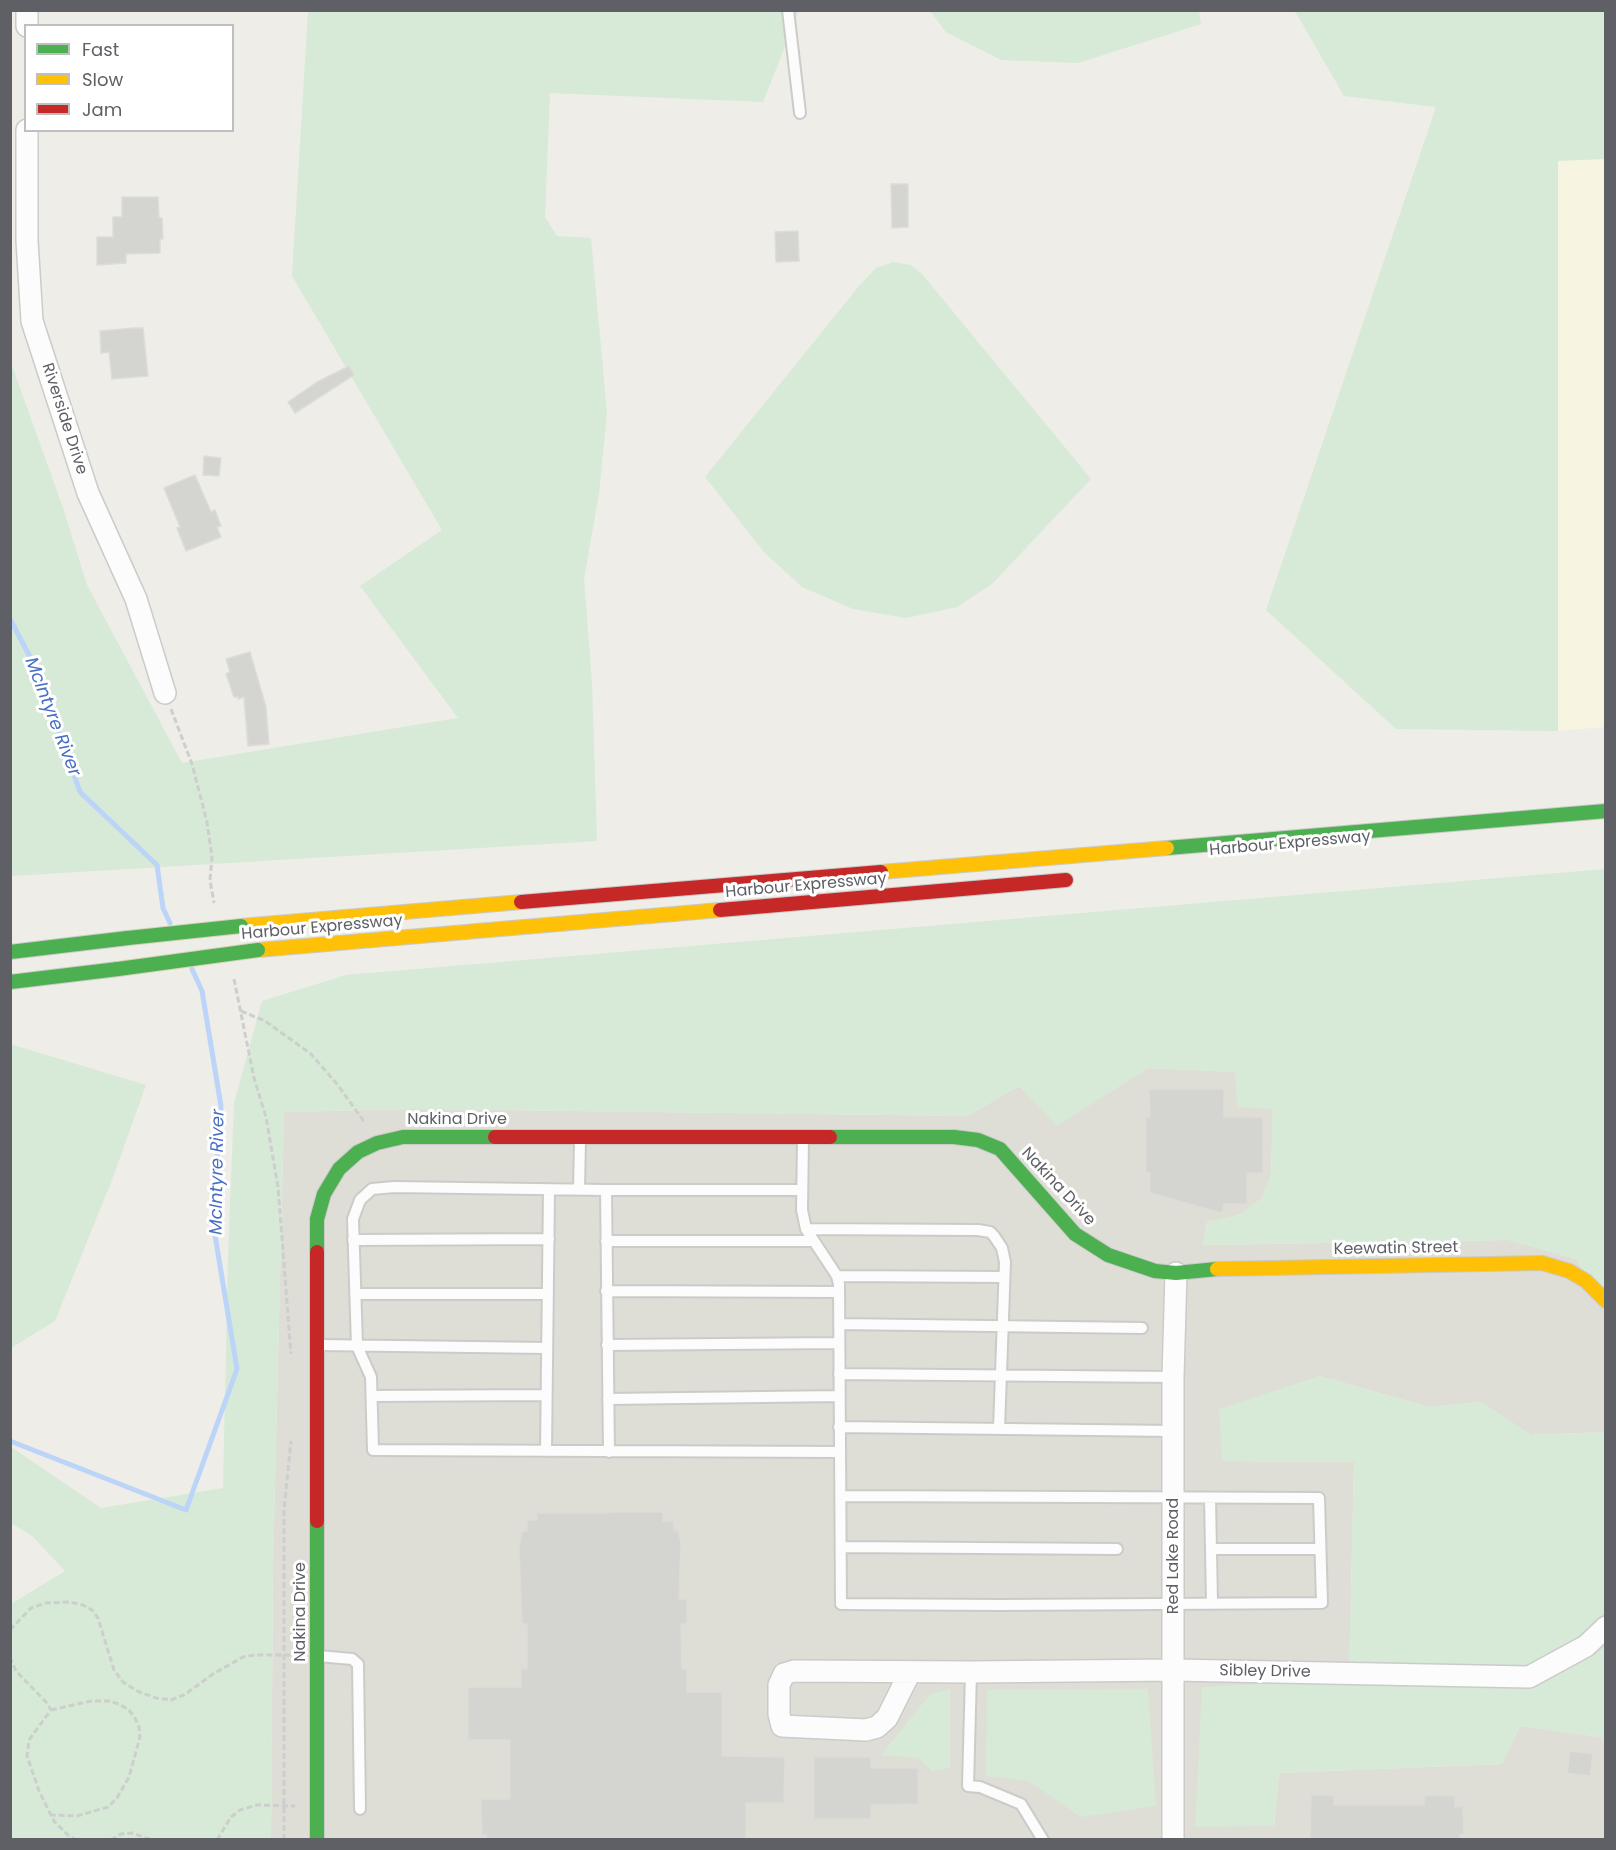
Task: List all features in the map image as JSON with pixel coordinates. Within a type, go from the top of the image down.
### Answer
[{"type":"main road","name":"Harbour Expressway","points":[[10,952],[242,926],[1605,811]]},
{"type":"main road","name":"Harbour Expressway","points":[[10,982],[258,950],[1077,879]]},
{"type":"main road","name":"Nakina Drive","points":[[317,1839],[317,1219],[324,1194],[339,1169],[358,1152],[376,1143],[403,1137],[954,1137],[978,1140],[1000,1149],[1075,1234],[1091,1245],[1108,1255],[1155,1271],[1176,1274]]},
{"type":"main road","name":"Keewatin Street","points":[[1176,1274],[1202,1269],[1542,1263],[1569,1271],[1586,1281],[1605,1301]]},
{"type":"street","name":"Riverside Drive","points":[[27,132],[27,241],[32,321],[88,494],[136,599],[165,693]]},
{"type":"street","name":"Red Lake Road","points":[[1173,1839],[1173,1377],[1176,1274]]},
{"type":"street","name":"Sibley Drive","points":[[910,1672],[886,1718],[877,1727],[866,1730],[782,1726],[779,1714],[779,1684],[784,1674],[794,1671],[1174,1671],[1529,1677],[1586,1646],[1605,1627]]},
{"type":"lane","points":[[788,10],[800,113]]},
{"type":"lane","points":[[579,1190],[580,1137]]},
{"type":"lane","points":[[803,1137],[801,1190],[806,1229],[837,1276],[839,1292],[841,1604],[1322,1603],[1319,1498],[841,1496]]},
{"type":"lane","points":[[801,1190],[381,1187],[372,1189],[364,1194],[356,1207],[353,1219],[357,1346],[372,1377],[373,1450],[840,1452]]},
{"type":"lane","points":[[546,1451],[549,1190]]},
{"type":"lane","points":[[606,1190],[609,1452]]},
{"type":"lane","points":[[806,1229],[984,1230],[994,1236],[1002,1248],[1005,1262],[999,1429]]},
{"type":"lane","points":[[353,1240],[549,1239]]},
{"type":"lane","points":[[606,1241],[814,1241]]},
{"type":"lane","points":[[837,1276],[1004,1277]]},
{"type":"lane","points":[[606,1292],[839,1292]]},
{"type":"lane","points":[[355,1294],[548,1294]]},
{"type":"lane","points":[[839,1324],[1142,1328]]},
{"type":"lane","points":[[607,1345],[839,1343]]},
{"type":"lane","points":[[317,1345],[547,1348]]},
{"type":"lane","points":[[839,1374],[1173,1377]]},
{"type":"lane","points":[[372,1396],[546,1395]]},
{"type":"lane","points":[[608,1399],[839,1396]]},
{"type":"lane","points":[[839,1427],[1174,1431]]},
{"type":"lane","points":[[1210,1499],[1212,1602]]},
{"type":"lane","points":[[841,1547],[1116,1549]]},
{"type":"lane","points":[[1212,1549],[1320,1550]]},
{"type":"lane","points":[[318,1656],[352,1659],[358,1664],[360,1809]]},
{"type":"lane","points":[[971,1672],[968,1786],[980,1787],[1021,1804],[1043,1839]]},
{"type":"path","points":[[165,693],[192,764],[207,822],[212,857],[210,880],[215,908]]},
{"type":"path","points":[[232,974],[254,1078],[266,1117],[279,1187],[292,1358]]},
{"type":"path","points":[[241,1011],[266,1021],[311,1054],[338,1084],[376,1143]]},
{"type":"path","points":[[284,1839],[284,1510],[291,1439]]},
{"type":"path","points":[[10,1630],[31,1608],[46,1603],[69,1602],[83,1605],[92,1610],[98,1618],[114,1670],[123,1682],[139,1692],[171,1700],[184,1695],[213,1674],[243,1657],[255,1655],[318,1656]]},
{"type":"path","points":[[10,1657],[16,1671],[51,1710]]},
{"type":"path","points":[[51,1815],[77,1816],[108,1807],[117,1798],[129,1778],[140,1737],[140,1727],[129,1710],[108,1701],[91,1701],[51,1710],[29,1740],[27,1751],[39,1791],[51,1815],[69,1836],[76,1839]]},
{"type":"path","points":[[217,1839],[231,1817],[240,1810],[257,1805],[318,1808]]},
{"type":"path","points":[[111,1839],[121,1834],[132,1833],[153,1839]]},
{"type":"shaded area","points":[[1606,159],[1605,727],[1558,731],[1558,160]]},
{"type":"shaded area","points":[[1148,1068],[1236,1072],[1273,1109],[1271,1175],[1261,1199],[1239,1215],[1207,1222],[1203,1245],[1509,1240],[1576,1259],[1605,1308],[1605,1432],[1531,1435],[1481,1402],[1429,1407],[1319,1376],[1222,1461],[1354,1462],[1349,1680],[1195,1826],[1274,1826],[1279,1773],[1502,1764],[1520,1726],[1600,1737],[1605,1743],[1605,1839],[271,1840],[273,1565],[284,1112],[416,1109],[967,1116],[1019,1086],[1057,1125]]},
{"type":"green space","points":[[308,11],[799,11],[763,102],[550,93],[545,217],[557,236],[591,238],[607,413],[599,493],[584,579],[592,683],[597,841],[11,876],[10,360],[63,508],[87,585],[182,763],[458,718],[360,586],[442,530],[292,276]]},
{"type":"green space","points":[[930,11],[1199,11],[1201,24],[1078,63],[1001,60],[946,32]]},
{"type":"green space","points":[[1295,11],[1605,11],[1605,159],[1558,161],[1558,731],[1396,729],[1266,610],[1436,107],[1344,96]]},
{"type":"green space","points":[[893,262],[911,265],[922,274],[1091,479],[992,584],[957,607],[906,618],[853,609],[802,587],[764,552],[705,477],[859,286],[876,268]]},
{"type":"green space","points":[[1605,869],[1605,1308],[1576,1259],[1509,1240],[1203,1245],[1207,1222],[1239,1215],[1261,1199],[1271,1175],[1273,1109],[1237,1107],[1235,1072],[1148,1068],[1057,1126],[1019,1086],[967,1116],[416,1109],[284,1112],[273,1565],[271,1839],[11,1839],[11,1604],[65,1571],[32,1536],[11,1523],[11,1447],[101,1508],[223,1488],[234,1103],[262,1001],[346,975]]},
{"type":"green space","points":[[10,1044],[146,1085],[112,1180],[55,1321],[11,1348]]},
{"type":"green space","points":[[1319,1376],[1429,1407],[1481,1402],[1531,1435],[1605,1432],[1605,1743],[1600,1737],[1520,1726],[1502,1764],[1279,1773],[1274,1826],[1195,1827],[1202,1687],[1349,1679],[1354,1462],[1222,1461],[1219,1409]]},
{"type":"green space","points":[[950,1689],[950,1768],[931,1771],[919,1758],[881,1755],[930,1694]]},
{"type":"green space","points":[[1148,1689],[1156,1806],[1081,1817],[1028,1781],[986,1776],[987,1690]]},
{"type":"building","points":[[891,184],[908,184],[908,227],[892,228]]},
{"type":"building","points":[[122,197],[158,197],[163,239],[160,239],[160,253],[126,254],[126,263],[97,265],[97,237],[113,237],[113,217],[122,217]]},
{"type":"building","points":[[798,231],[799,261],[776,262],[775,232]]},
{"type":"building","points":[[143,328],[148,376],[112,379],[109,352],[101,353],[100,331]]},
{"type":"building","points":[[349,366],[354,375],[295,413],[288,402],[317,382]]},
{"type":"building","points":[[204,456],[221,458],[219,476],[203,475]]},
{"type":"building","points":[[195,475],[211,512],[215,510],[221,526],[217,527],[221,537],[186,551],[177,528],[180,527],[164,488]]},
{"type":"building","points":[[250,652],[266,707],[269,744],[248,746],[244,697],[238,699],[234,697],[226,674],[230,672],[226,659]]},
{"type":"building","points":[[1149,1089],[1224,1089],[1224,1117],[1263,1117],[1263,1173],[1247,1173],[1247,1204],[1224,1204],[1222,1213],[1150,1193],[1150,1173],[1146,1173],[1146,1117],[1150,1117]]},
{"type":"building","points":[[663,1512],[663,1521],[674,1521],[674,1531],[678,1530],[681,1542],[679,1599],[687,1599],[687,1624],[681,1624],[682,1669],[687,1669],[687,1692],[722,1692],[722,1756],[785,1757],[784,1803],[746,1803],[746,1839],[486,1839],[486,1835],[482,1835],[481,1799],[510,1799],[510,1740],[468,1740],[468,1687],[521,1687],[521,1669],[527,1669],[527,1624],[522,1624],[519,1550],[522,1532],[527,1531],[527,1520],[537,1520],[537,1513]]},
{"type":"building","points":[[1570,1751],[1593,1754],[1590,1776],[1567,1773]]},
{"type":"building","points":[[814,1757],[871,1757],[871,1768],[918,1768],[918,1804],[871,1805],[871,1819],[814,1819]]},
{"type":"building","points":[[1311,1795],[1334,1795],[1334,1805],[1424,1805],[1424,1795],[1455,1796],[1455,1807],[1463,1806],[1464,1835],[1460,1835],[1460,1839],[1310,1839]]},
{"type":"waterway","name":"McIntyre River","points":[[10,619],[37,670],[80,792],[157,865],[163,908],[170,923]]},
{"type":"waterway","name":"McIntyre River","points":[[10,1441],[186,1510],[237,1369],[213,1223],[221,1106],[202,991],[192,969]]},
{"type":"traffic: fast","points":[[1167,848],[1606,811]]},
{"type":"traffic: fast","points":[[128,938],[241,926]]},
{"type":"traffic: fast","points":[[10,952],[128,938]]},
{"type":"traffic: fast","points":[[118,969],[258,950]]},
{"type":"traffic: fast","points":[[10,982],[118,969]]},
{"type":"traffic: fast","points":[[317,1252],[317,1219],[324,1194],[339,1169],[358,1152],[377,1143],[403,1137],[495,1137]]},
{"type":"traffic: fast","points":[[830,1137],[954,1137],[978,1140],[1000,1149],[1075,1234],[1108,1255],[1155,1271],[1176,1273],[1217,1269]]},
{"type":"traffic: fast","points":[[317,1521],[317,1840]]},
{"type":"traffic: slow","points":[[881,872],[1167,848]]},
{"type":"traffic: slow","points":[[241,926],[521,902]]},
{"type":"traffic: slow","points":[[258,950],[720,910]]},
{"type":"traffic: slow","points":[[1217,1269],[1542,1263],[1569,1271],[1586,1281],[1606,1301]]},
{"type":"traffic: jam","points":[[521,902],[881,872]]},
{"type":"traffic: jam","points":[[720,910],[1066,880]]},
{"type":"traffic: jam","points":[[495,1137],[830,1137]]},
{"type":"traffic: jam","points":[[317,1252],[317,1521]]}]
